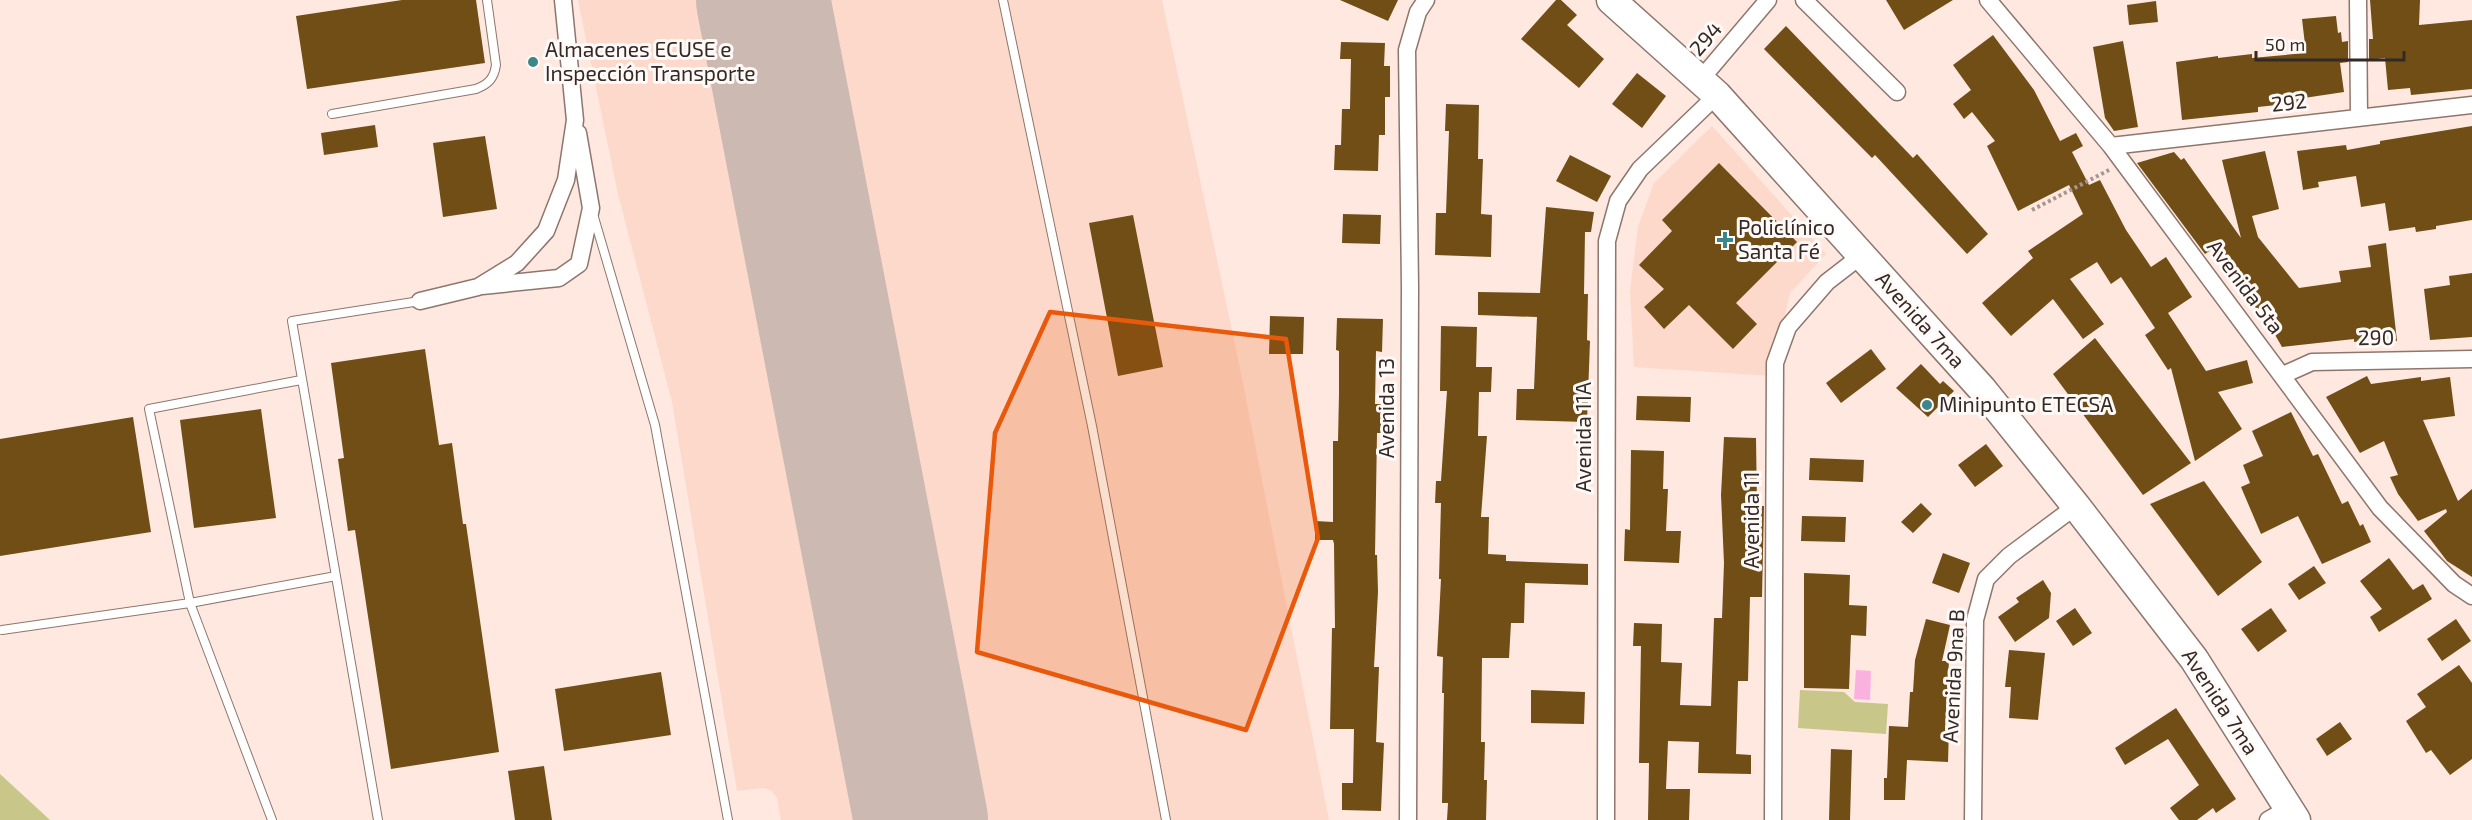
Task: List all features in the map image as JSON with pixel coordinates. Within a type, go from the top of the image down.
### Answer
[{"type":"highway","name":"Avenida 7ma","points":[[1611,0],[1709,87],[1982,389],[2194,658],[2284,816]]},
{"type":"street","points":[[420,301],[478,287],[559,278],[579,264],[591,208],[576,120],[563,0]]},
{"type":"street","name":"Avenida 13","points":[[1408,820],[1410,287],[1407,50],[1418,12],[1426,0]]},
{"type":"street","name":"294","points":[[1709,87],[1768,0]]},
{"type":"street","points":[[1804,0],[1897,92]]},
{"type":"street","name":"Avenida 5ta","points":[[1988,0],[2123,162],[2380,508],[2454,584],[2472,596]]},
{"type":"street","points":[[2358,0],[2359,117]]},
{"type":"street","name":"Avenida 11A","points":[[1606,820],[1607,241],[1618,201],[1640,169],[1709,87]]},
{"type":"street","name":"292","points":[[2110,146],[2472,105]]},
{"type":"street","points":[[478,287],[517,262],[546,231],[566,180],[576,120]]},
{"type":"street","name":"Avenida 11","points":[[1773,820],[1775,363],[1788,327],[1827,282],[1862,255]]},
{"type":"street","name":"290","points":[[2283,375],[2312,362],[2472,359]]},
{"type":"street","name":"Avenida 9na B","points":[[1973,820],[1975,620],[1986,579],[2009,556],[2076,506]]},
{"type":"lane","points":[[332,114],[476,89],[488,84],[494,75],[496,64],[487,0]]},
{"type":"lane","points":[[1003,0],[1092,426],[1166,820]]},
{"type":"lane","points":[[591,208],[655,425],[728,820]]},
{"type":"lane","points":[[378,820],[292,321],[420,301]]},
{"type":"lane","points":[[272,820],[190,603],[149,410],[301,380]]},
{"type":"lane","points":[[2,630],[190,603],[336,576]]},
{"type":"path","points":[[2032,210],[2123,162]]},
{"type":"highlighted area","points":[[1050,312],[1286,339],[1318,538],[1246,730],[977,652],[995,433]]},
{"type":"shaded area","points":[[578,0],[1162,0],[1241,373],[1329,820],[781,820],[777,798],[772,791],[764,788],[737,791],[672,402],[618,194]]},
{"type":"shaded area","name":"Policlínico Santa Fé","points":[[1712,126],[1826,254],[1790,293],[1771,376],[1634,367],[1630,291],[1638,227],[1654,183]]},
{"type":"shaded area","points":[[1856,670],[1871,671],[1870,700],[1854,699]]},
{"type":"shaded area","points":[[1800,690],[1844,692],[1855,702],[1888,704],[1886,734],[1798,728]]},
{"type":"shaded area","points":[[0,774],[50,820],[0,820]]},
{"type":"building","points":[[402,0],[476,0],[485,63],[307,89],[296,16]]},
{"type":"building","points":[[1340,0],[1398,0],[1388,21]]},
{"type":"building","points":[[1556,0],[1561,0],[1577,15],[1567,25],[1604,59],[1579,88],[1521,39]]},
{"type":"building","points":[[1886,0],[1953,0],[1904,30]]},
{"type":"building","points":[[2370,0],[2420,0],[2419,25],[2472,20],[2472,89],[2411,95],[2410,88],[2388,90],[2385,58],[2369,60],[2369,39],[2373,39]]},
{"type":"building","points":[[2156,1],[2158,22],[2129,25],[2127,5]]},
{"type":"building","points":[[2336,16],[2338,33],[2341,32],[2342,42],[2348,41],[2348,62],[2340,63],[2344,92],[2304,98],[2305,102],[2258,107],[2258,112],[2182,120],[2176,62],[2218,56],[2218,58],[2252,54],[2252,58],[2306,53],[2302,19]]},
{"type":"building","points":[[1786,26],[1913,158],[1917,154],[1988,234],[1967,254],[1875,155],[1872,158],[1764,49]]},
{"type":"building","points":[[1993,35],[2034,90],[2060,141],[2076,133],[2083,146],[2072,152],[2089,185],[2100,180],[2126,230],[2151,267],[2166,257],[2192,297],[2168,313],[2206,371],[2247,360],[2253,383],[2218,392],[2242,429],[2195,461],[2171,368],[2168,370],[2145,335],[2155,328],[2121,277],[2111,284],[2097,262],[2070,279],[2104,324],[2083,339],[2053,299],[2011,336],[1982,303],[2033,258],[2028,251],[2083,214],[2069,185],[2018,211],[1987,146],[1995,141],[1972,112],[1964,119],[1953,104],[1971,90],[1953,65]]},
{"type":"building","points":[[2123,41],[2138,127],[2114,131],[2105,118],[2093,47]]},
{"type":"building","points":[[1341,42],[1385,43],[1384,66],[1390,66],[1390,97],[1385,97],[1385,135],[1379,135],[1378,171],[1334,170],[1335,145],[1341,145],[1342,109],[1350,109],[1351,59],[1340,59]]},
{"type":"building","points":[[1637,73],[1666,96],[1642,128],[1612,104]]},
{"type":"building","points":[[1446,104],[1479,105],[1478,159],[1483,159],[1481,214],[1492,215],[1491,257],[1435,255],[1436,213],[1446,213],[1449,131],[1445,131]]},
{"type":"building","points":[[375,125],[378,147],[324,155],[321,133]]},
{"type":"building","points":[[2472,126],[2472,220],[2416,232],[2415,227],[2389,231],[2385,203],[2361,207],[2356,176],[2318,182],[2319,187],[2303,190],[2297,151],[2346,145],[2347,150],[2380,144],[2380,141]]},
{"type":"building","points":[[485,136],[497,209],[443,217],[433,143]]},
{"type":"building","points":[[2265,151],[2279,209],[2252,216],[2258,237],[2299,288],[2341,282],[2339,271],[2371,267],[2368,246],[2386,243],[2397,341],[2381,343],[2381,338],[2354,342],[2354,339],[2282,347],[2270,326],[2211,250],[2205,254],[2137,163],[2174,152],[2181,160],[2184,158],[2241,238],[2222,160]]},
{"type":"building","points":[[1570,155],[1611,176],[1597,202],[1556,181]]},
{"type":"building","points":[[1719,163],[1797,242],[1736,303],[1757,324],[1733,349],[1689,305],[1664,329],[1644,307],[1664,289],[1639,265],[1672,231],[1662,220]]},
{"type":"building","points":[[1546,207],[1594,212],[1591,232],[1585,232],[1584,294],[1588,294],[1587,340],[1590,341],[1587,422],[1516,420],[1517,389],[1534,389],[1537,317],[1478,315],[1478,292],[1540,293]]},
{"type":"building","points":[[1343,214],[1381,215],[1380,244],[1342,243]]},
{"type":"building","points":[[1133,215],[1163,367],[1118,376],[1089,223]]},
{"type":"building","points":[[2472,273],[2472,337],[2430,340],[2424,289],[2450,285],[2449,276]]},
{"type":"building","points":[[1270,316],[1304,317],[1303,354],[1269,354]]},
{"type":"building","points":[[1337,318],[1383,319],[1382,352],[1376,351],[1375,404],[1382,404],[1381,433],[1377,433],[1375,555],[1377,555],[1378,592],[1374,667],[1379,667],[1376,742],[1384,743],[1381,811],[1342,810],[1342,783],[1353,783],[1354,729],[1330,729],[1332,628],[1335,628],[1334,544],[1333,540],[1315,540],[1315,521],[1333,522],[1333,441],[1338,441],[1339,394],[1339,351],[1336,350]]},
{"type":"building","points":[[1441,326],[1477,327],[1476,367],[1492,367],[1491,392],[1479,392],[1478,436],[1487,436],[1481,517],[1489,517],[1488,554],[1506,555],[1506,561],[1588,564],[1588,585],[1525,583],[1524,623],[1511,623],[1509,658],[1482,658],[1481,742],[1485,742],[1486,820],[1447,820],[1448,803],[1442,803],[1443,657],[1437,656],[1441,579],[1439,579],[1441,503],[1435,503],[1436,481],[1441,481],[1447,391],[1440,391]]},
{"type":"building","points":[[2095,338],[2191,463],[2143,495],[2053,374]]},
{"type":"building","points":[[425,349],[439,445],[452,443],[499,752],[391,769],[355,530],[348,531],[338,459],[344,458],[331,363]]},
{"type":"building","points":[[1871,349],[1886,369],[1841,403],[1826,383]]},
{"type":"building","points":[[1921,364],[1940,384],[1943,381],[1954,391],[1928,417],[1896,388]]},
{"type":"building","points":[[2367,376],[2371,384],[2421,377],[2421,381],[2450,377],[2455,416],[2423,420],[2458,501],[2472,489],[2472,577],[2447,561],[2424,531],[2447,512],[2446,509],[2418,521],[2398,494],[2390,477],[2398,475],[2384,441],[2360,453],[2326,397]]},
{"type":"building","points":[[1637,396],[1691,397],[1690,422],[1636,420]]},
{"type":"building","points":[[261,409],[276,518],[194,528],[180,420]]},
{"type":"building","points":[[2291,412],[2313,456],[2318,454],[2342,504],[2348,501],[2360,526],[2363,524],[2371,542],[2322,564],[2298,516],[2261,534],[2241,487],[2250,483],[2243,465],[2263,456],[2252,431]]},
{"type":"building","points":[[133,417],[151,532],[0,556],[0,439]]},
{"type":"building","points":[[1724,437],[1756,438],[1757,506],[1764,506],[1762,597],[1750,597],[1748,681],[1738,681],[1736,754],[1751,755],[1751,774],[1698,773],[1699,742],[1668,741],[1666,789],[1690,789],[1689,820],[1648,820],[1649,763],[1639,763],[1641,646],[1633,646],[1634,623],[1662,624],[1661,662],[1682,663],[1680,705],[1711,706],[1714,618],[1722,618],[1724,563],[1721,495]]},
{"type":"building","points":[[1986,444],[2003,466],[1975,487],[1958,465]]},
{"type":"building","points":[[1631,450],[1664,451],[1663,489],[1668,489],[1666,531],[1681,531],[1679,563],[1624,561],[1625,529],[1630,530]]},
{"type":"building","points":[[1810,458],[1864,460],[1863,482],[1809,480]]},
{"type":"building","points":[[2204,481],[2262,562],[2218,596],[2150,504]]},
{"type":"building","points":[[1921,503],[1932,514],[1913,533],[1901,522]]},
{"type":"building","points":[[1802,516],[1846,517],[1845,542],[1801,541]]},
{"type":"building","points":[[1943,553],[1970,563],[1959,593],[1932,583]]},
{"type":"building","points":[[2389,558],[2413,590],[2423,584],[2432,599],[2379,632],[2370,617],[2382,609],[2360,581]]},
{"type":"building","points":[[2314,566],[2326,583],[2299,600],[2288,584]]},
{"type":"building","points":[[1804,573],[1850,575],[1849,605],[1867,606],[1866,636],[1851,635],[1849,689],[1804,688]]},
{"type":"building","points":[[2043,580],[2051,593],[2049,618],[2015,642],[1998,617],[2019,602],[2016,598]]},
{"type":"building","points":[[2075,608],[2092,633],[2073,646],[2056,621]]},
{"type":"building","points":[[2271,608],[2287,631],[2258,652],[2241,629]]},
{"type":"building","points":[[1926,619],[1950,625],[1942,661],[1949,661],[1945,728],[1949,728],[1948,762],[1907,760],[1905,800],[1884,800],[1889,726],[1908,727],[1915,660]]},
{"type":"building","points":[[2456,619],[2471,641],[2442,661],[2427,639]]},
{"type":"building","points":[[2009,650],[2045,653],[2038,720],[2009,718],[2011,687],[2005,687]]},
{"type":"building","points":[[2459,665],[2472,683],[2472,759],[2450,775],[2431,750],[2426,753],[2406,721],[2426,707],[2417,694]]},
{"type":"building","points":[[661,672],[671,735],[564,751],[555,689]]},
{"type":"building","points":[[1531,690],[1585,692],[1584,724],[1531,723]]},
{"type":"building","points":[[2176,708],[2236,799],[2216,813],[2213,808],[2197,820],[2179,820],[2170,808],[2199,785],[2168,739],[2125,765],[2115,748]]},
{"type":"building","points":[[2340,722],[2352,739],[2327,756],[2316,739]]},
{"type":"building","points":[[1831,749],[1852,750],[1850,820],[1829,820]]},
{"type":"building","points":[[544,766],[552,820],[515,820],[508,771]]},
{"type":"runway","points":[[763,0],[921,820]]},
{"type":"place","name":"Almacenes ECUSE e Inspección Transporte","points":[[533,62]]},
{"type":"place","name":"Policlínico Santa Fé","points":[[1725,240]]},
{"type":"place","name":"Minipunto ETECSA","points":[[1927,405]]}]
